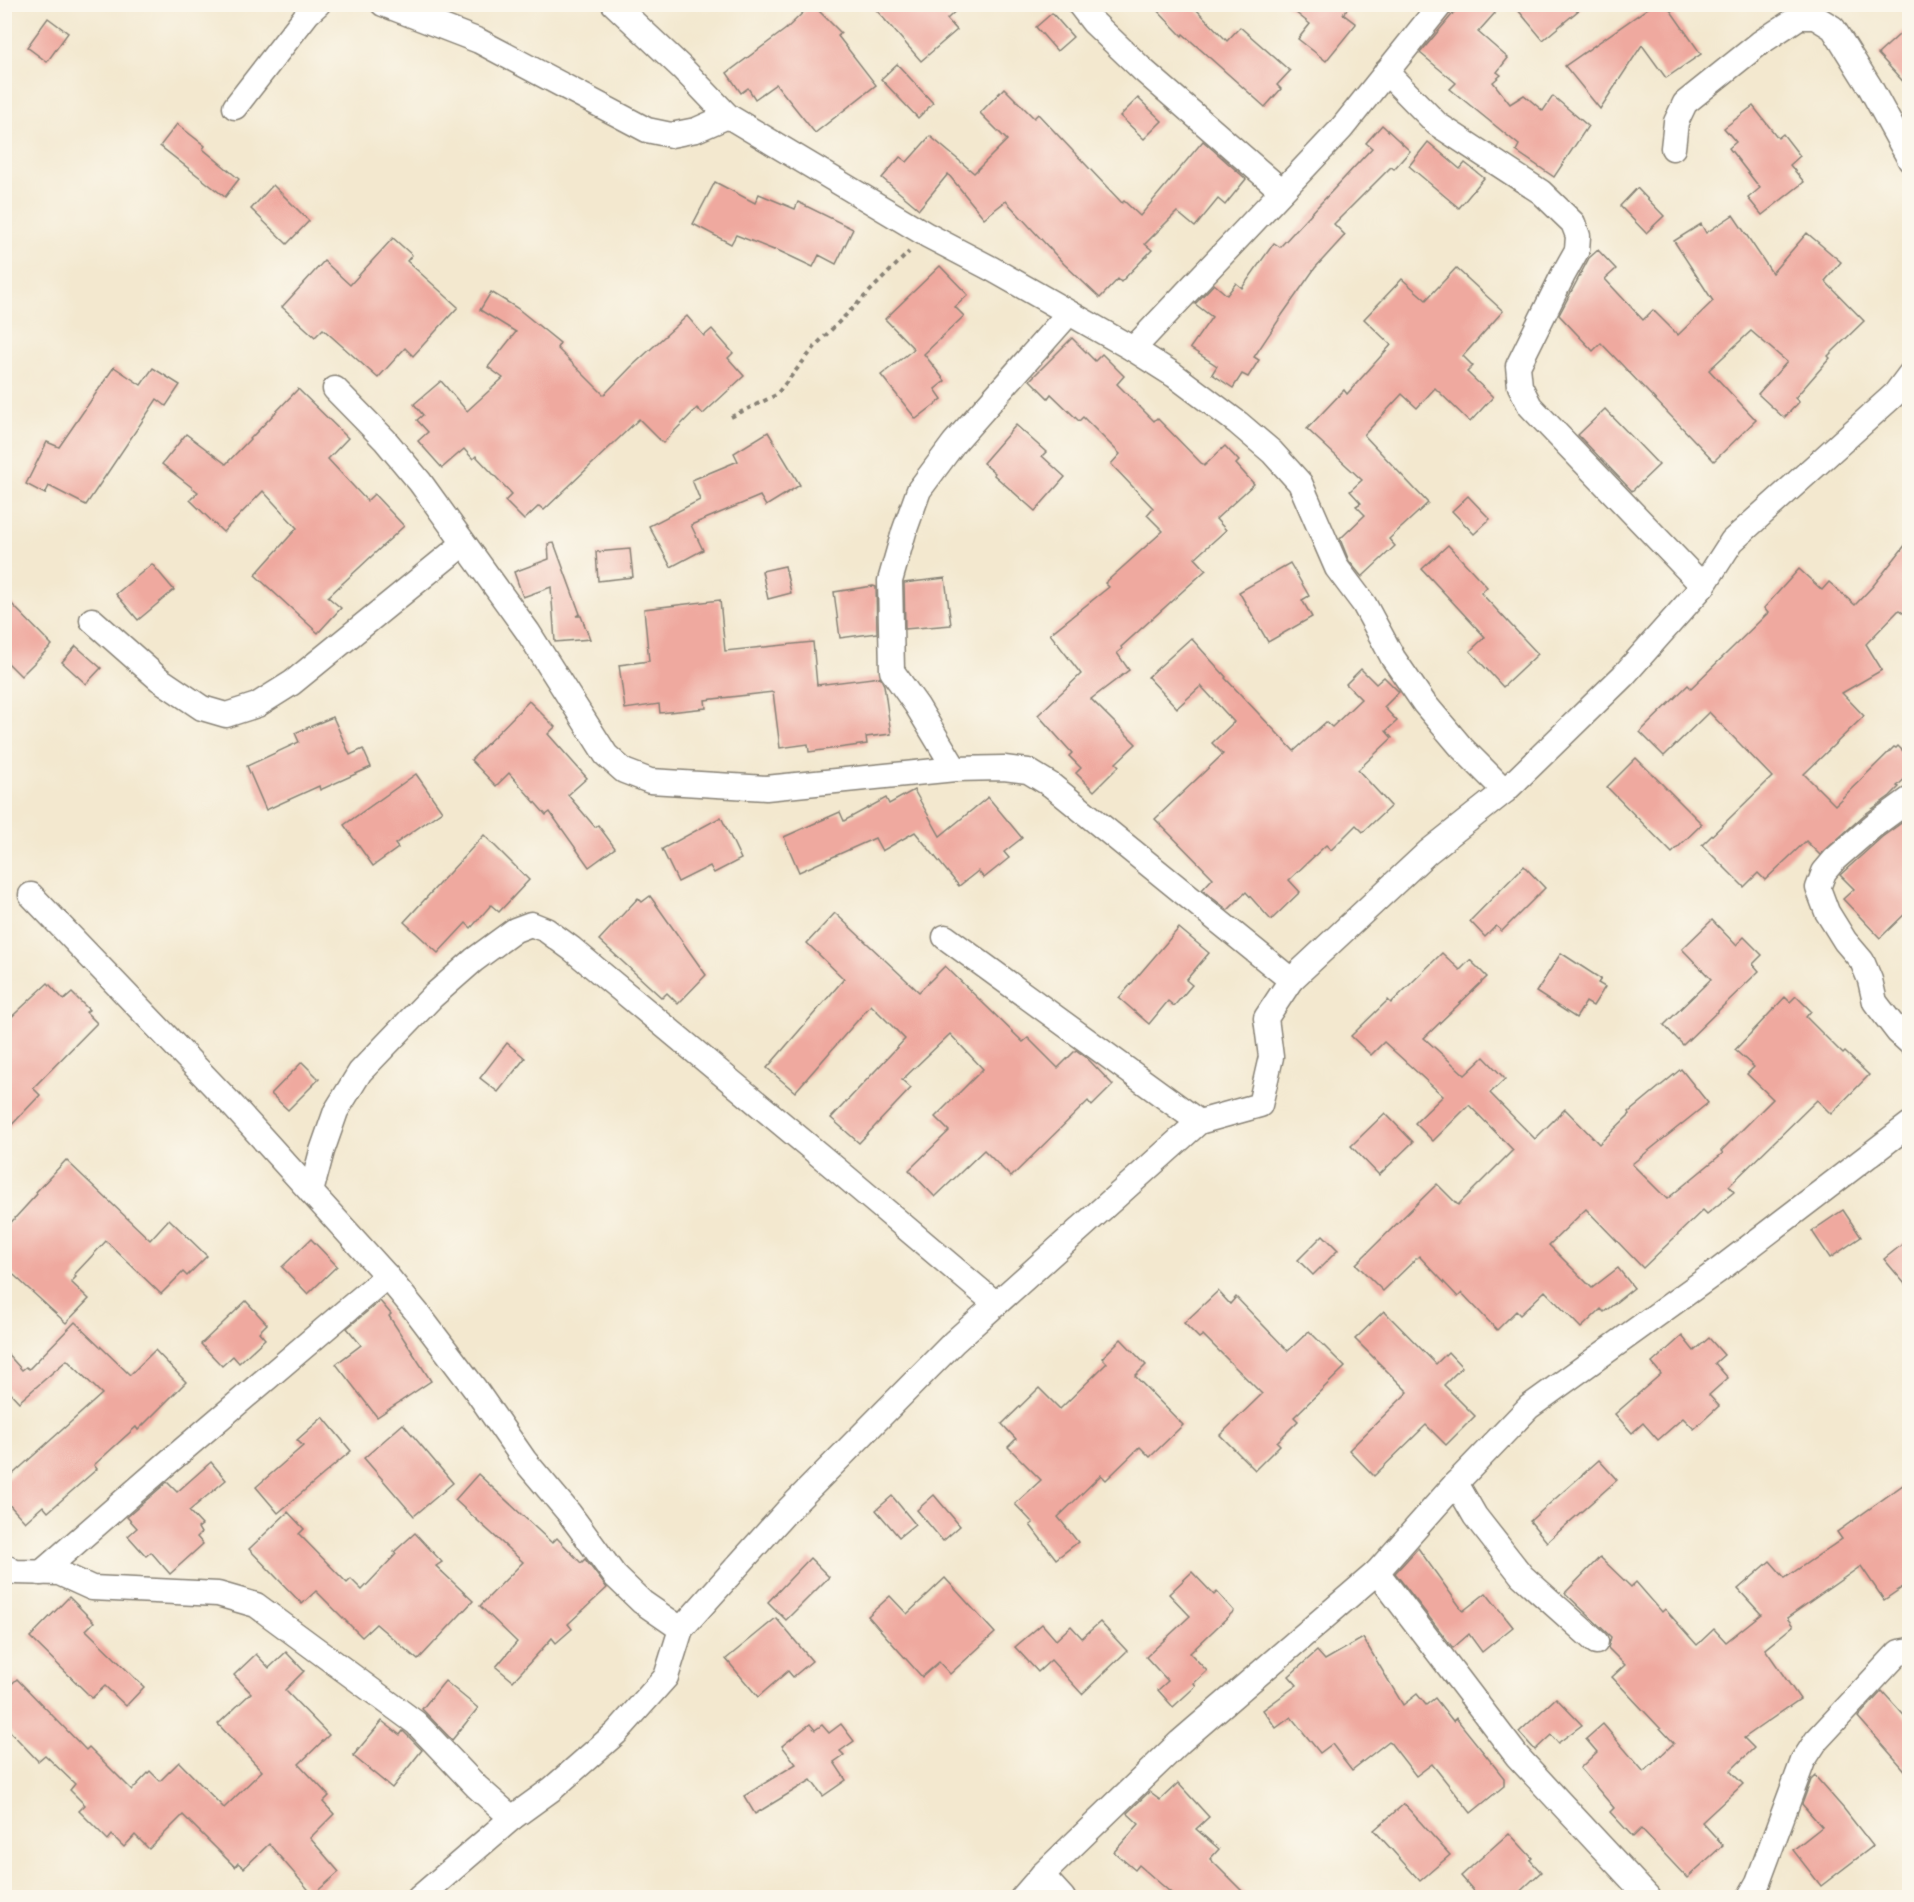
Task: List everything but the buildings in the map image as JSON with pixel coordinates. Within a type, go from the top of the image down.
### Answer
[{"type":"street","points":[[235,107],[308,13],[318,4]]},
{"type":"street","points":[[383,4],[479,41],[647,130],[671,135],[696,130],[728,116]]},
{"type":"street","points":[[614,4],[682,68],[728,116],[927,235],[1133,349],[1174,375],[1272,452],[1300,483],[1337,568],[1364,604],[1394,658],[1425,703],[1462,748],[1505,791]]},
{"type":"street","points":[[1079,4],[1093,22],[1144,71],[1282,191]]},
{"type":"street","points":[[1133,349],[1341,129],[1441,4]]},
{"type":"street","points":[[1673,148],[1676,122],[1685,103],[1760,44],[1799,17],[1815,17],[1833,28],[1870,87],[1910,160]]},
{"type":"street","points":[[1386,72],[1437,124],[1541,192],[1573,224],[1578,236],[1577,250],[1518,366],[1520,386],[1530,406],[1703,586]]},
{"type":"street","points":[[955,769],[917,706],[892,671],[890,581],[919,490],[954,443],[1069,314]]},
{"type":"street","points":[[419,1898],[512,1818],[552,1789],[616,1733],[666,1677],[681,1629],[787,1511],[954,1342],[1199,1122],[1260,1105],[1272,1057],[1266,1018],[1291,980],[1428,852],[1505,791],[1623,676],[1703,586],[1732,541],[1902,401],[1910,374]]},
{"type":"street","points":[[334,389],[385,440],[420,482],[528,632],[606,755],[624,771],[650,781],[766,788],[955,769],[1004,768],[1028,771],[1051,785],[1291,980]]},
{"type":"street","points":[[92,620],[159,679],[202,708],[226,715],[257,705],[292,684],[463,543]]},
{"type":"street","points":[[1910,799],[1873,826],[1835,859],[1824,872],[1818,888],[1827,912],[1845,941],[1862,961],[1870,980],[1875,1002],[1910,1044]]},
{"type":"street","points":[[31,895],[235,1108],[387,1276],[475,1389],[525,1461],[568,1513],[615,1576],[642,1602],[681,1629]]},
{"type":"street","points":[[311,1192],[336,1111],[360,1072],[433,996],[474,960],[515,930],[531,924],[546,930],[581,957],[996,1304]]},
{"type":"street","points":[[945,937],[1199,1122]]},
{"type":"street","points":[[1022,1898],[1042,1875],[1180,1742],[1377,1572],[1456,1483],[1529,1407],[1719,1270],[1910,1124]]},
{"type":"street","points":[[41,1573],[387,1276]]},
{"type":"street","points":[[1456,1483],[1475,1516],[1522,1576],[1596,1642]]},
{"type":"street","points":[[4,1566],[15,1572],[59,1574],[92,1588],[218,1594],[256,1605],[416,1723],[477,1787],[512,1818]]},
{"type":"street","points":[[1377,1572],[1517,1756],[1649,1898]]},
{"type":"street","points":[[1749,1898],[1758,1882],[1803,1761],[1816,1741],[1899,1652],[1910,1650]]},
{"type":"street","points":[[1042,1875],[1063,1898]]},
{"type":"path","points":[[731,417],[776,395],[818,342],[927,235]]}]
